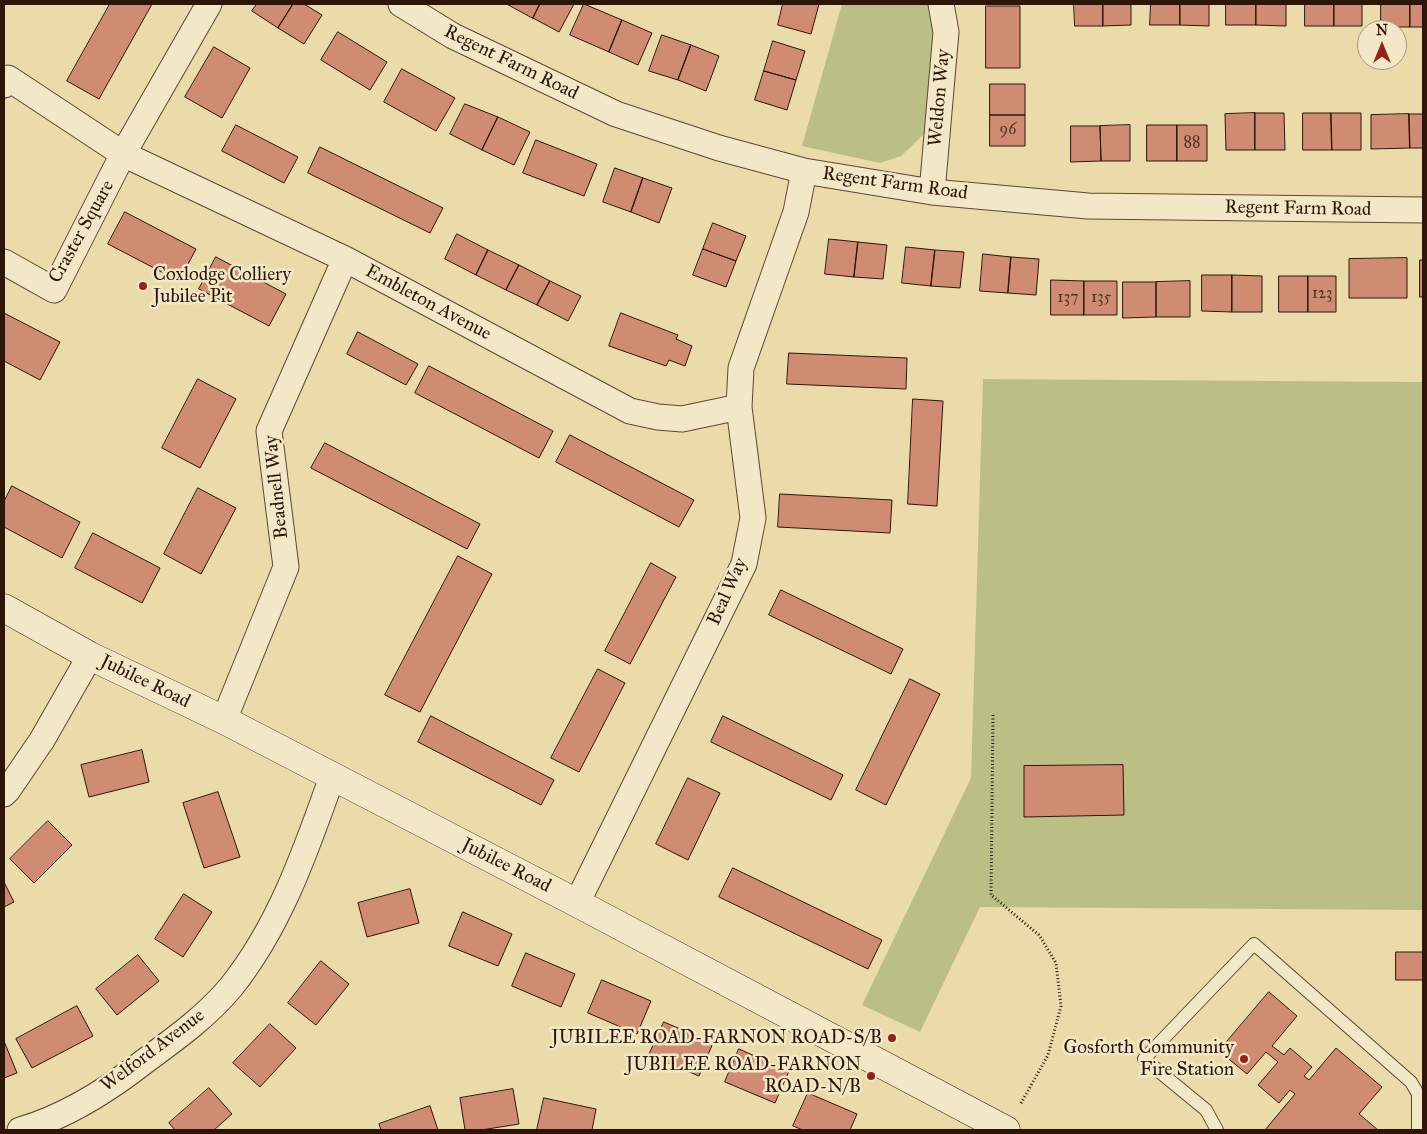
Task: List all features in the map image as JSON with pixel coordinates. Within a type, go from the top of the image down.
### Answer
[{"type":"street","name":"Craster Square","points":[[4,262],[54,290],[123,154],[209,4]]},
{"type":"street","name":"Regent Farm Road","points":[[401,4],[454,36],[616,114],[718,148],[804,171],[932,192],[1088,206],[1423,210]]},
{"type":"street","name":"Weldon Way","points":[[932,192],[946,32],[941,4]]},
{"type":"street","points":[[4,85],[8,78],[123,154]]},
{"type":"street","name":"Embleton Avenue","points":[[123,154],[345,258],[630,410],[658,417],[682,419],[739,407]]},
{"type":"street","name":"Beal Way","points":[[577,902],[744,564],[752,518],[739,407],[741,368],[796,212],[804,171]]},
{"type":"street","name":"Beadnell Way","points":[[224,720],[286,567],[269,431],[345,258]]},
{"type":"street","name":"Jubilee Road","points":[[4,608],[90,656],[224,720],[1004,1125]]},
{"type":"street","points":[[4,794],[42,740],[90,656]]},
{"type":"street","name":"Welford Avenue","points":[[29,1129],[76,1107],[127,1075],[190,1028],[230,987],[264,938],[297,872],[332,777]]},
{"type":"lane","points":[[1217,1130],[1206,1110],[1144,1059],[1254,944],[1412,1082],[1418,1094],[1418,1130]]},
{"type":"path","points":[[993,716],[991,896],[1039,935],[1056,963],[1061,1006],[1048,1055],[1004,1125]]},
{"type":"green space","points":[[842,4],[929,4],[934,36],[925,133],[901,156],[880,163],[802,146]]},
{"type":"green space","points":[[983,379],[1423,382],[1423,910],[980,907],[920,1032],[862,1005],[971,778]]},
{"type":"building","points":[[110,4],[152,4],[99,99],[67,81]]},
{"type":"building","points":[[257,4],[293,4],[278,28],[252,11]]},
{"type":"building","points":[[293,4],[304,4],[322,15],[304,44],[278,28]]},
{"type":"building","points":[[507,4],[540,4],[533,18]]},
{"type":"building","points":[[540,4],[574,4],[559,32],[533,18]]},
{"type":"building","points":[[584,4],[622,20],[609,52],[570,35]]},
{"type":"building","points":[[783,4],[819,4],[811,34],[778,25]]},
{"type":"building","points":[[1074,4],[1103,4],[1103,26],[1075,26]]},
{"type":"building","points":[[1103,4],[1131,4],[1131,25],[1103,26]]},
{"type":"building","points":[[1151,4],[1180,4],[1180,25],[1150,25]]},
{"type":"building","points":[[1180,4],[1209,4],[1209,26],[1180,25]]},
{"type":"building","points":[[1226,4],[1256,4],[1256,25],[1226,25]]},
{"type":"building","points":[[1256,4],[1286,4],[1286,26],[1256,25]]},
{"type":"building","points":[[1305,4],[1334,4],[1334,26],[1305,26]]},
{"type":"building","points":[[1334,4],[1362,4],[1362,20],[1357,20],[1357,26],[1334,26]]},
{"type":"building","points":[[1381,4],[1410,4],[1410,27],[1407,27],[1407,20],[1381,20]]},
{"type":"building","points":[[1410,4],[1423,4],[1423,27],[1410,27]]},
{"type":"building","points":[[986,6],[1020,6],[1020,68],[986,68]]},
{"type":"building","points":[[622,20],[652,33],[638,65],[609,52]]},
{"type":"building","points":[[338,32],[387,62],[370,90],[321,60]]},
{"type":"building","points":[[662,35],[691,45],[678,80],[649,71]]},
{"type":"building","points":[[773,41],[805,51],[796,80],[764,71]]},
{"type":"building","points":[[691,45],[719,56],[706,91],[678,80]]},
{"type":"building","points":[[214,47],[250,68],[222,118],[185,97]]},
{"type":"building","points":[[402,69],[455,98],[436,131],[384,102]]},
{"type":"building","points":[[764,71],[796,80],[787,110],[755,100]]},
{"type":"building","points":[[990,84],[1025,84],[1025,115],[990,115]]},
{"type":"building","points":[[465,104],[498,117],[482,150],[450,134]]},
{"type":"building","points":[[1255,113],[1255,150],[1226,150],[1225,114]]},
{"type":"building","points":[[1255,113],[1284,113],[1285,150],[1255,150]]},
{"type":"building","points":[[1303,113],[1331,113],[1332,150],[1303,150]]},
{"type":"building","points":[[1331,113],[1361,113],[1361,150],[1332,150]]},
{"type":"building","points":[[1409,114],[1410,148],[1371,149],[1371,115]]},
{"type":"building","points":[[1409,114],[1423,114],[1423,148],[1410,148]]},
{"type":"building","points":[[990,115],[1025,115],[1025,146],[990,146]]},
{"type":"building","points":[[498,117],[530,132],[514,165],[482,150]]},
{"type":"building","points":[[236,125],[298,157],[284,183],[222,151]]},
{"type":"building","points":[[1130,125],[1130,161],[1101,161],[1100,126]]},
{"type":"building","points":[[1147,125],[1177,125],[1177,161],[1147,161]]},
{"type":"building","points":[[1177,125],[1207,125],[1207,161],[1177,161]]},
{"type":"building","points":[[1071,126],[1100,126],[1101,161],[1071,162]]},
{"type":"building","points":[[536,140],[597,164],[584,196],[523,173]]},
{"type":"building","points":[[320,147],[443,208],[430,233],[308,173]]},
{"type":"building","points":[[615,168],[643,178],[631,212],[603,202]]},
{"type":"building","points":[[643,178],[672,188],[659,223],[631,212]]},
{"type":"building","points":[[125,212],[196,249],[179,281],[108,244]]},
{"type":"building","points":[[713,223],[746,236],[736,261],[703,249]]},
{"type":"building","points":[[457,234],[488,250],[476,275],[445,259]]},
{"type":"building","points":[[829,239],[858,242],[854,277],[825,274]]},
{"type":"building","points":[[858,242],[887,245],[883,279],[854,277]]},
{"type":"building","points":[[906,247],[935,250],[931,286],[902,283]]},
{"type":"building","points":[[703,249],[736,261],[726,287],[693,275]]},
{"type":"building","points":[[488,250],[519,265],[506,290],[476,275]]},
{"type":"building","points":[[935,250],[964,252],[960,288],[931,286]]},
{"type":"building","points":[[983,254],[1011,257],[1008,293],[980,291]]},
{"type":"building","points":[[216,257],[286,294],[269,326],[199,289]]},
{"type":"building","points":[[1011,257],[1039,259],[1036,295],[1008,293]]},
{"type":"building","points":[[1407,258],[1407,298],[1349,298],[1349,259]]},
{"type":"building","points":[[1420,260],[1423,260],[1423,297],[1420,297]]},
{"type":"building","points":[[519,265],[550,281],[537,305],[506,290]]},
{"type":"building","points":[[1202,275],[1232,275],[1232,312],[1202,311]]},
{"type":"building","points":[[1232,275],[1262,276],[1262,312],[1232,312]]},
{"type":"building","points":[[1279,276],[1308,276],[1308,312],[1279,312]]},
{"type":"building","points":[[1308,276],[1336,276],[1336,312],[1308,312]]},
{"type":"building","points":[[1051,280],[1084,281],[1084,315],[1051,315]]},
{"type":"building","points":[[550,281],[581,296],[568,321],[537,305]]},
{"type":"building","points":[[1084,281],[1117,281],[1117,315],[1084,315]]},
{"type":"building","points":[[1190,281],[1190,317],[1156,317],[1156,282]]},
{"type":"building","points":[[1123,282],[1156,282],[1156,317],[1123,318]]},
{"type":"building","points":[[4,313],[60,342],[40,380],[4,361]]},
{"type":"building","points":[[621,313],[678,335],[676,339],[692,346],[685,366],[669,360],[666,366],[609,346]]},
{"type":"building","points":[[358,332],[418,364],[406,385],[347,354]]},
{"type":"building","points":[[789,353],[907,358],[906,389],[787,384]]},
{"type":"building","points":[[429,366],[553,431],[539,458],[415,393]]},
{"type":"building","points":[[198,379],[236,399],[200,468],[162,448]]},
{"type":"building","points":[[913,399],[943,401],[937,506],[908,504]]},
{"type":"building","points":[[570,435],[694,500],[679,527],[556,462]]},
{"type":"building","points":[[325,443],[480,524],[467,549],[311,468]]},
{"type":"building","points":[[12,486],[80,522],[62,558],[4,527],[4,502]]},
{"type":"building","points":[[198,488],[236,508],[201,574],[164,554]]},
{"type":"building","points":[[780,494],[892,500],[890,533],[778,527]]},
{"type":"building","points":[[93,533],[160,568],[142,603],[75,568]]},
{"type":"building","points":[[458,556],[492,574],[420,712],[385,695]]},
{"type":"building","points":[[651,563],[676,577],[630,664],[605,651]]},
{"type":"building","points":[[781,590],[903,649],[891,674],[769,615]]},
{"type":"building","points":[[598,669],[625,683],[579,772],[551,758]]},
{"type":"building","points":[[910,679],[940,694],[886,805],[856,790]]},
{"type":"building","points":[[431,716],[554,780],[541,805],[418,742]]},
{"type":"building","points":[[723,716],[843,775],[831,800],[711,742]]},
{"type":"building","points":[[142,750],[149,782],[89,797],[81,765]]},
{"type":"building","points":[[1123,765],[1124,815],[1024,817],[1024,766]]},
{"type":"building","points":[[688,778],[720,793],[688,860],[656,844]]},
{"type":"building","points":[[218,792],[240,857],[204,868],[183,803]]},
{"type":"building","points":[[48,821],[72,845],[34,883],[10,859]]},
{"type":"building","points":[[733,868],[882,940],[868,969],[719,897]]},
{"type":"building","points":[[4,882],[14,902],[4,907]]},
{"type":"building","points":[[410,889],[419,923],[367,937],[358,903]]},
{"type":"building","points":[[184,894],[212,912],[183,957],[155,939]]},
{"type":"building","points":[[463,912],[512,934],[498,966],[449,946]]},
{"type":"building","points":[[1396,952],[1423,952],[1423,980],[1396,980]]},
{"type":"building","points":[[526,953],[575,974],[561,1007],[512,986]]},
{"type":"building","points":[[138,955],[159,981],[117,1015],[96,989]]},
{"type":"building","points":[[321,961],[349,984],[316,1025],[288,1003]]},
{"type":"building","points":[[602,980],[651,1001],[637,1034],[588,1013]]},
{"type":"building","name":"Gosforth Community Fire Station","points":[[1269,992],[1297,1016],[1272,1046],[1284,1055],[1290,1048],[1312,1067],[1304,1076],[1309,1080],[1336,1048],[1382,1087],[1359,1114],[1378,1130],[1265,1130],[1295,1094],[1290,1090],[1279,1103],[1258,1085],[1278,1062],[1266,1052],[1247,1074],[1219,1051]]},
{"type":"building","points":[[77,1006],[93,1036],[32,1068],[16,1039]]},
{"type":"building","points":[[664,1022],[713,1043],[699,1076],[649,1055]]},
{"type":"building","points":[[270,1024],[296,1048],[260,1087],[233,1063]]},
{"type":"building","points":[[4,1041],[17,1073],[4,1078]]},
{"type":"building","points":[[739,1049],[789,1071],[775,1103],[725,1082]]},
{"type":"building","points":[[209,1088],[232,1114],[214,1130],[175,1130],[169,1123]]},
{"type":"building","points":[[513,1089],[519,1124],[481,1130],[465,1130],[460,1098]]},
{"type":"building","points":[[808,1093],[857,1114],[850,1130],[803,1130],[793,1126]]},
{"type":"building","points":[[544,1098],[596,1109],[592,1130],[537,1130]]},
{"type":"building","points":[[430,1106],[438,1130],[381,1130],[379,1124]]},
{"type":"place","name":"Coxlodge Colliery Jubilee Pit","points":[[143,286]]},
{"type":"place","name":"JUBILEE ROAD-FARNON ROAD-S/B","points":[[892,1038]]},
{"type":"place","name":"Gosforth Community Fire Station","points":[[1244,1059]]},
{"type":"place","name":"JUBILEE ROAD-FARNON ROAD-N/B","points":[[871,1076]]}]
